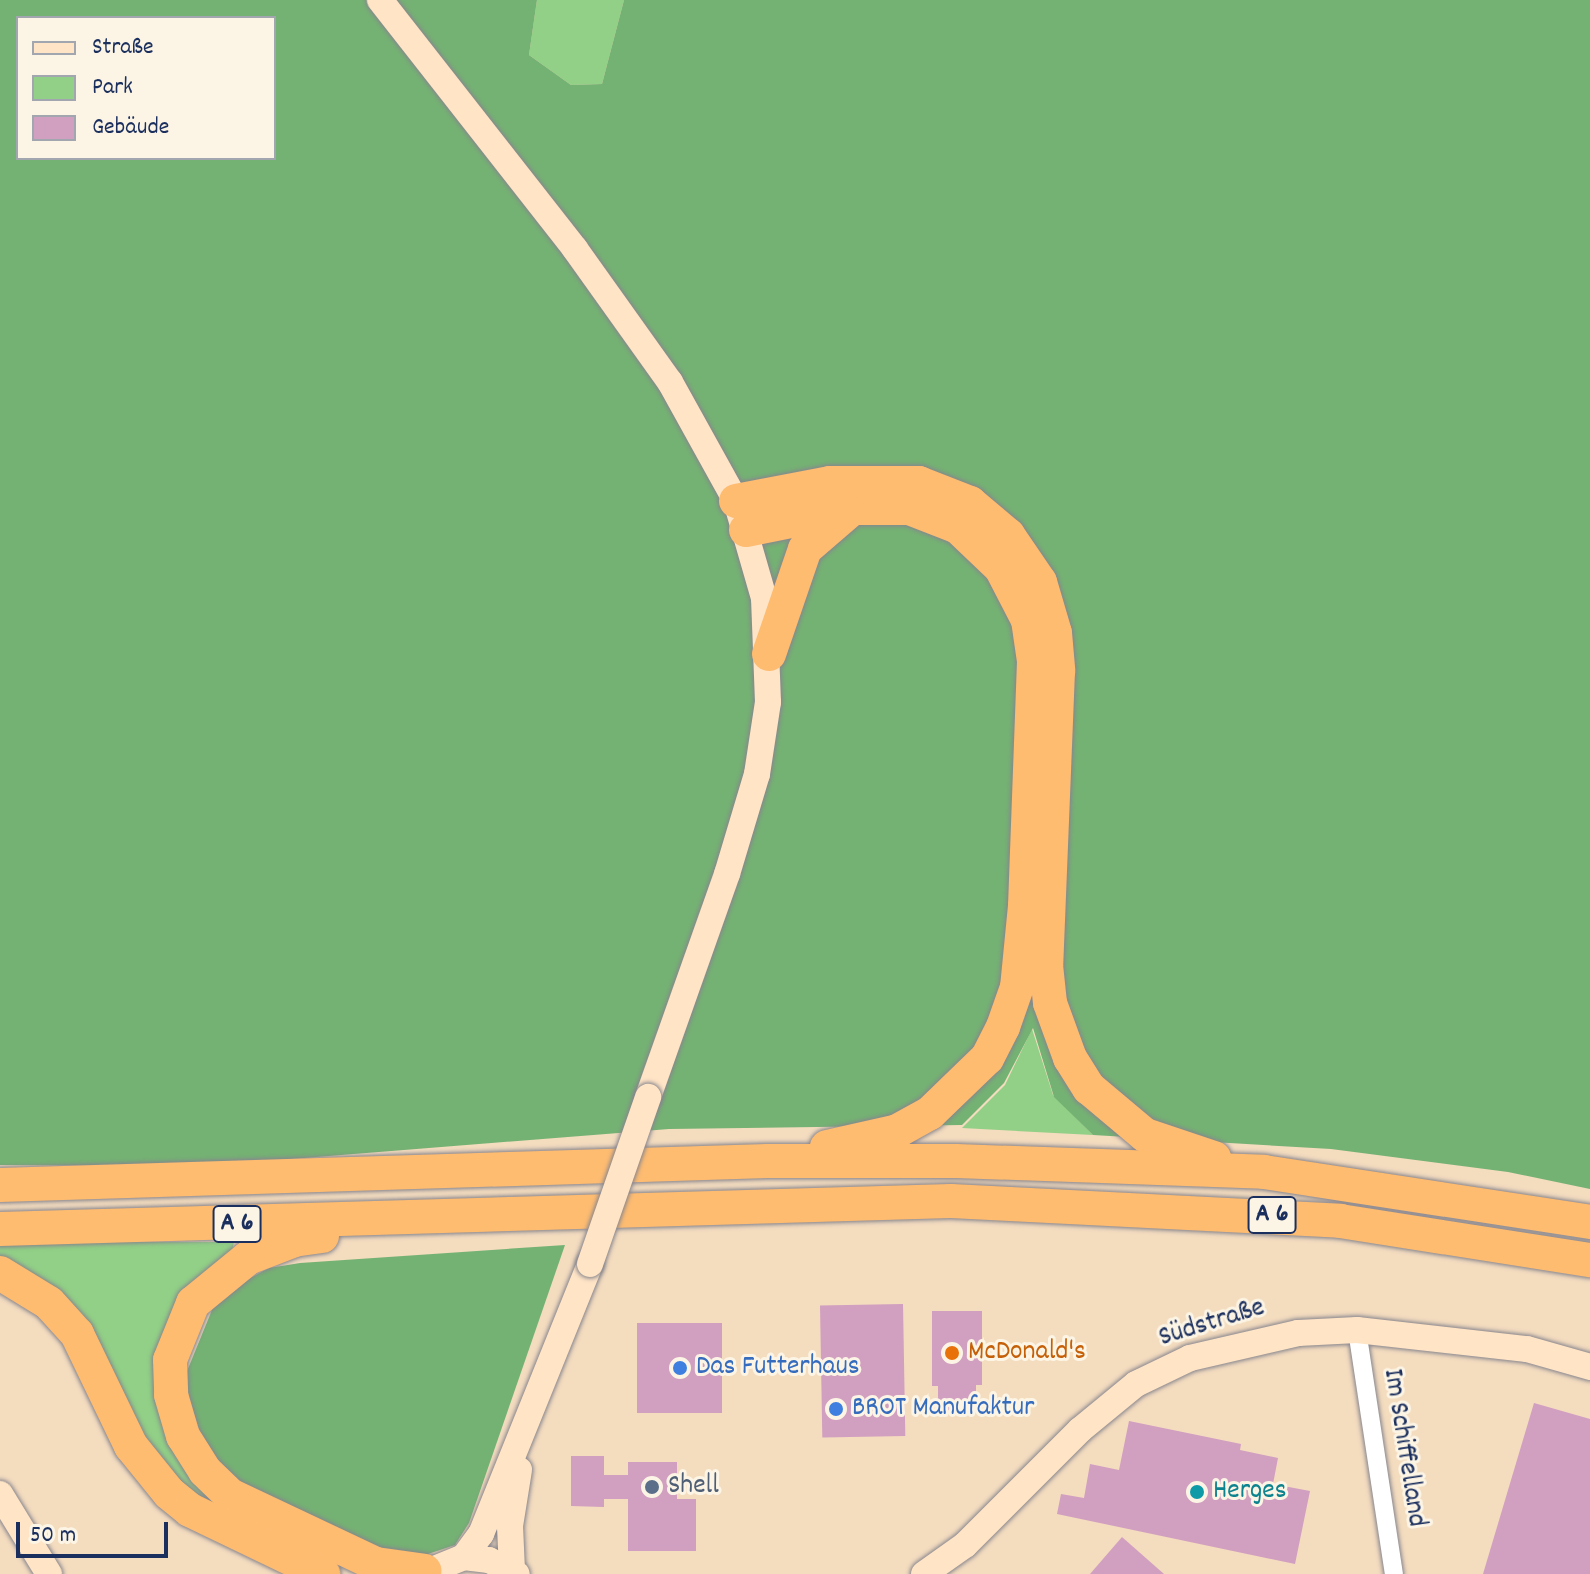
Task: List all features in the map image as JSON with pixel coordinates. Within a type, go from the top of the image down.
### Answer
[{"type":"highway","points":[[741,516],[830,483],[919,483],[970,503],[1008,535],[1040,582],[1055,633],[1046,965],[1050,1003],[1070,1058],[1089,1088],[1145,1135],[1264,1172]]},
{"type":"highway","points":[[741,516],[855,508],[909,508],[958,527],[1001,568],[1028,620],[1034,661],[1025,906],[1017,987],[987,1058],[930,1113],[898,1131],[768,1161]]},
{"type":"highway","points":[[769,654],[805,549],[836,518],[855,508]]},
{"type":"highway","name":"A 6","points":[[0,1185],[768,1161],[956,1161],[1264,1172],[1590,1222]]},
{"type":"highway","name":"A 6","points":[[0,1229],[765,1203],[1096,1206],[1340,1221],[1590,1260]]},
{"type":"highway","points":[[423,1572],[376,1564],[230,1495],[205,1471],[183,1436],[171,1395],[170,1360],[193,1303],[248,1258],[295,1240],[473,1215]]},
{"type":"highway","points":[[0,1273],[49,1303],[77,1334],[131,1446],[169,1493],[190,1510],[323,1574]]},
{"type":"main road","points":[[380,0],[606,290],[704,436],[741,516],[764,598],[769,654],[757,774],[727,874],[590,1264],[539,1397],[481,1534],[464,1557]]},
{"type":"main road","name":"Südstraße","points":[[924,1574],[965,1545],[1080,1430],[1136,1384],[1190,1358],[1249,1341],[1357,1330],[1527,1349],[1590,1367]]},
{"type":"main road","points":[[514,1572],[510,1526],[539,1397]]},
{"type":"main road","points":[[0,1494],[49,1574]]},
{"type":"main road","points":[[423,1572],[464,1557],[489,1560],[514,1572]]},
{"type":"street","name":"Im Schiffelland","points":[[1357,1330],[1394,1574]]},
{"type":"green space","points":[[0,0],[537,0],[529,55],[571,85],[602,84],[624,0],[1590,0],[1590,1189],[1508,1172],[1331,1149],[1093,1135],[1054,1097],[1033,1028],[1004,1083],[962,1125],[669,1129],[203,1166],[0,1165]]},
{"type":"green space","points":[[537,0],[624,0],[602,84],[571,85],[529,55]]},
{"type":"green space","points":[[1032,1029],[1053,1095],[1093,1135],[962,1128],[1005,1085]]},
{"type":"green space","points":[[0,1242],[234,1242],[231,1255],[159,1350],[248,1525],[175,1483],[0,1258]]},
{"type":"green space","points":[[565,1245],[469,1523],[455,1545],[416,1558],[376,1554],[231,1481],[208,1456],[183,1381],[214,1305],[241,1283],[269,1268],[300,1263]]},
{"type":"building","points":[[903,1304],[905,1436],[822,1437],[820,1305]]},
{"type":"building","points":[[932,1311],[982,1311],[982,1385],[976,1385],[976,1410],[938,1410],[938,1386],[932,1386]]},
{"type":"building","name":"Das Futterhaus","points":[[637,1323],[722,1323],[722,1413],[637,1413]]},
{"type":"building","points":[[1534,1403],[1590,1419],[1590,1574],[1483,1574]]},
{"type":"building","name":"Herges","points":[[1129,1421],[1241,1444],[1240,1450],[1278,1458],[1273,1484],[1310,1491],[1295,1564],[1057,1514],[1061,1494],[1084,1498],[1090,1464],[1119,1470]]},
{"type":"building","points":[[571,1456],[604,1456],[604,1475],[628,1475],[628,1462],[677,1462],[677,1499],[696,1499],[696,1551],[628,1551],[628,1499],[604,1499],[604,1507],[571,1506]]},
{"type":"building","points":[[1122,1537],[1164,1574],[1090,1574]]},
{"type":"place","name":"McDonald's","points":[[952,1353]]},
{"type":"place","name":"Das Futterhaus","points":[[680,1368]]},
{"type":"place","name":"BROT Manufaktur","points":[[836,1409]]},
{"type":"place","name":"Shell","points":[[652,1487]]},
{"type":"place","name":"Herges","points":[[1197,1492]]}]
